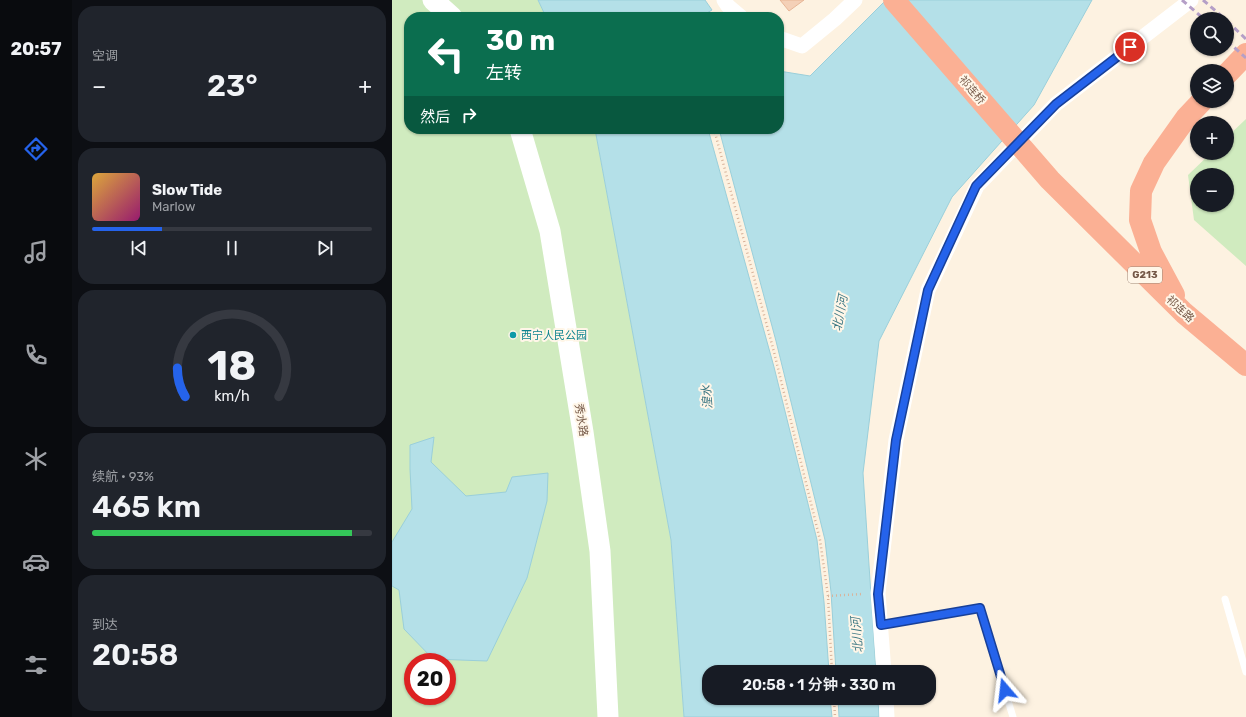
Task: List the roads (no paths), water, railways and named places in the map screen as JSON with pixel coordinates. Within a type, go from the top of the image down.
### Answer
[{"type":"highway","name":"祁连桥","points":[[894,0],[1050,180]]},
{"type":"highway","points":[[1234,67],[1246,54]]},
{"type":"highway","points":[[1184,313],[1151,252],[1140,220],[1141,191],[1154,163],[1186,118],[1195,108]]},
{"type":"highway","name":"祁连路","points":[[1050,180],[1184,313],[1246,365]]},
{"type":"street","points":[[434,0],[447,12]]},
{"type":"street","points":[[724,0],[735,12]]},
{"type":"street","points":[[784,40],[802,46],[835,19],[855,0]]},
{"type":"street","points":[[884,665],[878,594],[896,440],[928,290],[976,186],[1056,104],[1191,0]]},
{"type":"street","name":"秀水路","points":[[521,134],[550,231],[583,432],[600,551],[608,717]]},
{"type":"street","points":[[886,705],[887,717]]},
{"type":"lane","points":[[1225,599],[1246,672]]},
{"type":"lane","points":[[881,625],[980,608],[1013,717]]},
{"type":"water","points":[[538,0],[705,0],[712,10],[709,12],[544,12]]},
{"type":"water","name":"北川河","points":[[886,0],[1092,0],[1034,105],[952,197],[879,341],[863,473],[876,665],[836,665],[831,592],[825,540],[776,341],[720,134],[784,134],[784,72],[810,76]]},
{"type":"water","name":"湟水","points":[[596,134],[709,134],[774,367],[817,540],[824,602],[828,665],[702,665],[702,705],[831,705],[832,717],[684,717],[671,540]]},
{"type":"water","points":[[434,437],[431,462],[466,496],[506,492],[512,477],[548,473],[547,501],[527,578],[487,661],[456,660],[456,653],[427,653],[404,629],[399,590],[392,586],[392,542],[412,509],[410,445]]},
{"type":"water","points":[[838,705],[878,705],[879,717],[839,717]]},
{"type":"railway","points":[[1182,0],[1196,12]]},
{"type":"railway","points":[[1203,0],[1217,12]]},
{"type":"railway","points":[[1234,28],[1246,39]]},
{"type":"railway","points":[[1234,47],[1246,58]]},
{"type":"place","name":"西宁人民公园","points":[[513,335]]}]
